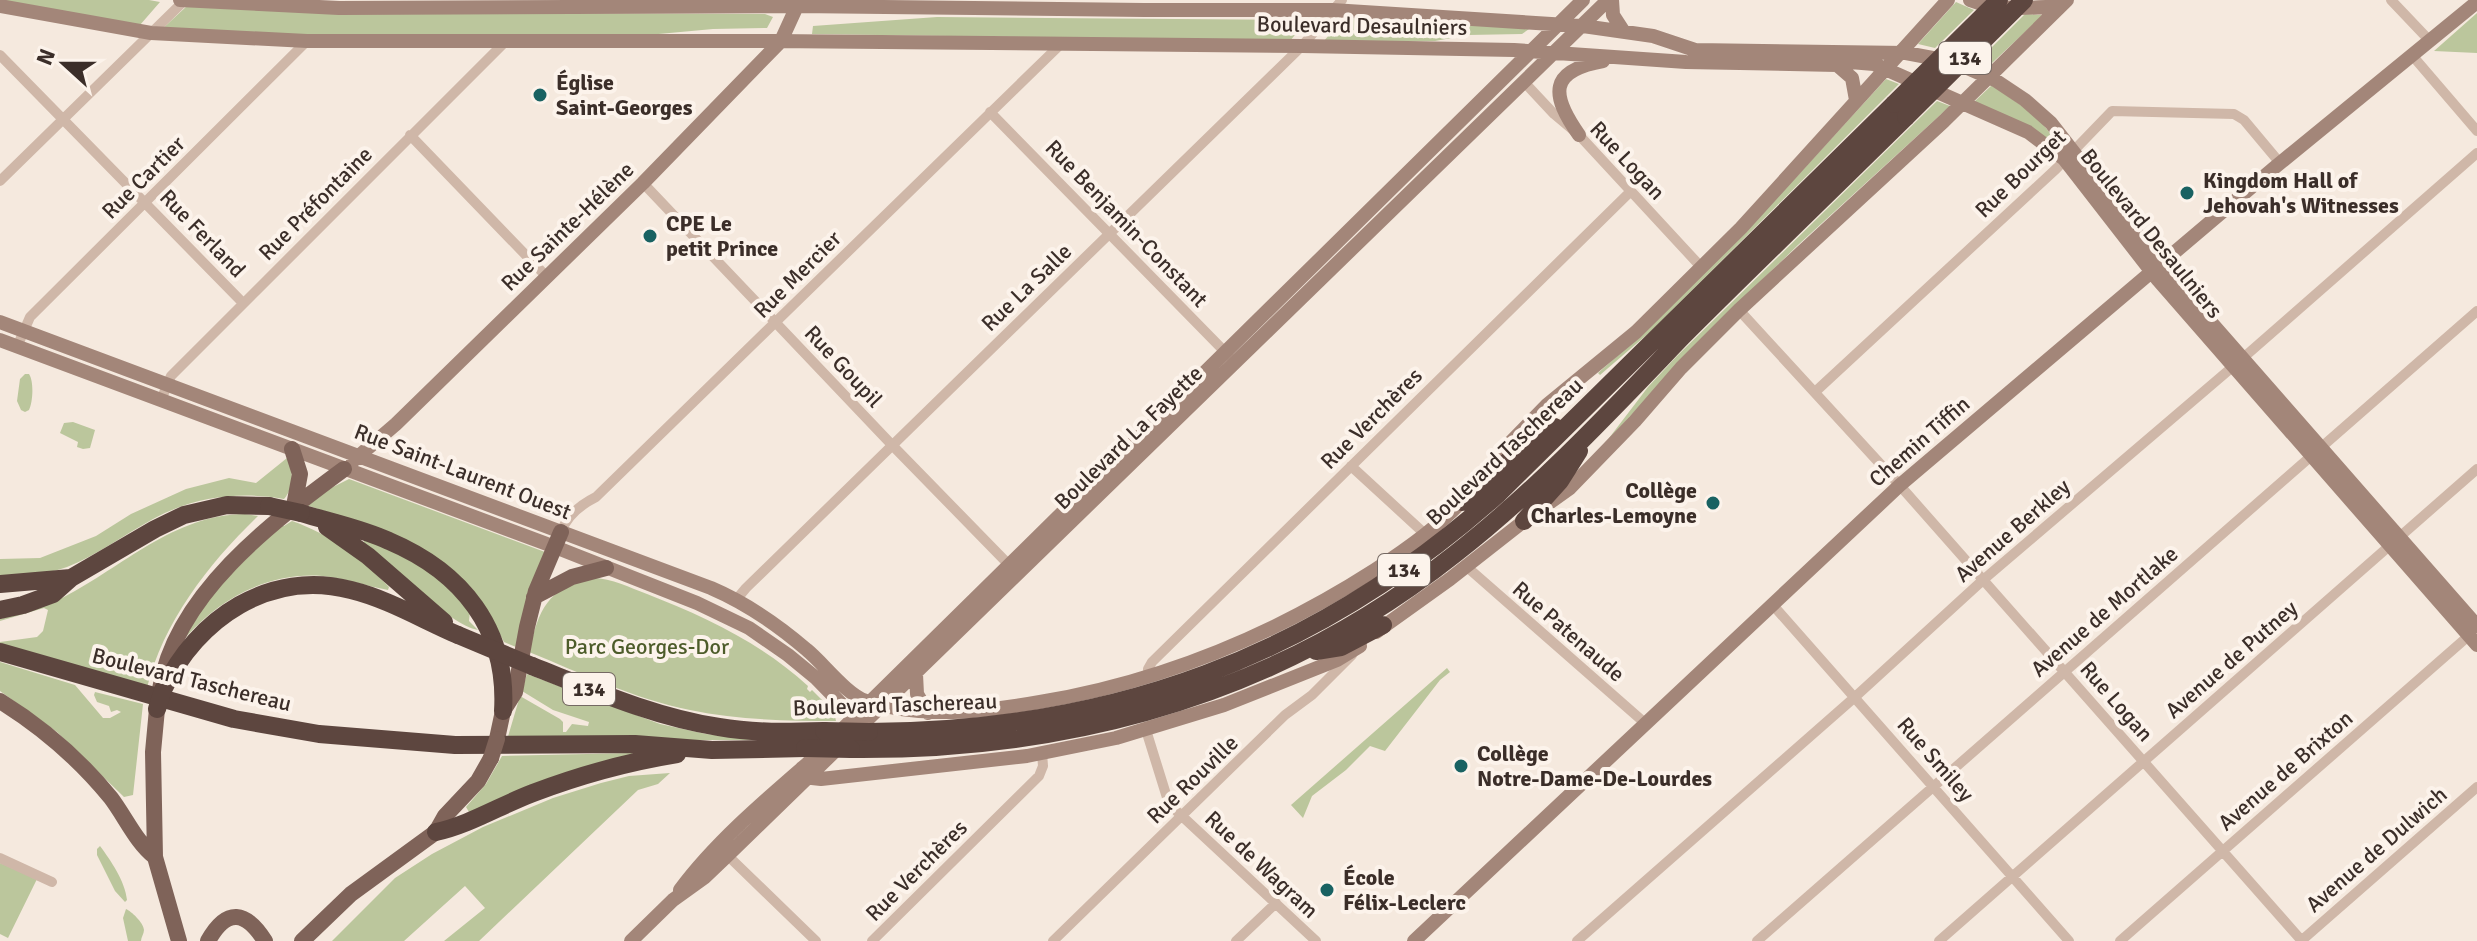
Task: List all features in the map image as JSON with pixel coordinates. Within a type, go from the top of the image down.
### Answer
[{"type":"highway","name":"Boulevard Taschereau","points":[[0,652],[259,724],[319,734],[455,745],[635,744],[712,750],[968,746],[1079,730],[1185,701],[1302,653],[1376,611],[1452,557],[1514,504],[1900,110],[1999,0]]},
{"type":"highway","name":"Boulevard Taschereau","points":[[0,610],[53,594],[71,578],[184,515],[227,505],[269,506],[298,510],[327,527],[357,548],[458,635],[626,703],[685,720],[754,731],[824,731],[864,722],[964,728],[1068,714],[1171,687],[1257,653],[1351,604],[1427,553],[1497,495],[1900,110],[2024,0]]},
{"type":"highway","points":[[1462,502],[1525,446],[1591,403]]},
{"type":"highway","points":[[1524,521],[1560,481],[1598,421]]},
{"type":"highway","points":[[298,510],[395,543],[429,562],[461,588],[485,620],[496,648],[503,680],[503,711]]},
{"type":"highway","points":[[0,584],[71,578]]},
{"type":"highway","points":[[157,709],[161,690],[189,647],[215,621],[246,600],[286,587],[321,585],[358,592],[458,635]]},
{"type":"highway","points":[[1302,653],[1341,647],[1383,625]]},
{"type":"highway","points":[[436,832],[455,828],[508,803],[594,773],[660,757],[712,750]]},
{"type":"main road","points":[[292,449],[300,474],[298,510]]},
{"type":"main road","points":[[161,690],[173,647],[203,598],[248,545],[298,510],[344,469]]},
{"type":"main road","points":[[302,941],[351,894],[436,832],[445,816],[478,781],[491,758],[503,711],[515,692],[534,597],[558,539]]},
{"type":"main road","points":[[534,597],[572,577],[606,568]]},
{"type":"main road","points":[[0,701],[41,730],[81,765],[117,806],[142,847],[155,857]]},
{"type":"main road","points":[[157,709],[152,764],[155,857],[179,941]]},
{"type":"main road","points":[[208,941],[220,924],[238,916],[250,921],[265,941]]},
{"type":"street","name":"Boulevard Desaulniers","points":[[183,0],[339,8],[485,4],[800,3],[1337,5],[1583,26],[1653,36],[1695,50],[1899,53],[1943,60],[1988,77],[2030,104],[2051,123],[2069,154],[2156,268],[2475,634]]},
{"type":"street","points":[[0,181],[183,0]]},
{"type":"street","name":"Boulevard La Fayette","points":[[1231,358],[1501,79],[1583,0]]},
{"type":"street","name":"Boulevard La Fayette","points":[[864,722],[869,702],[1014,569],[1231,358],[1610,0]]},
{"type":"street","points":[[1610,0],[1611,9],[1624,32]]},
{"type":"street","name":"Boulevard Taschereau","points":[[884,705],[928,713],[980,710],[1025,705],[1108,688],[1235,645],[1294,618],[1364,577],[1425,534],[1462,502],[1511,442],[1547,405],[1636,332],[1702,268],[1948,0]]},
{"type":"street","points":[[1970,0],[2006,7],[2064,3]]},
{"type":"street","points":[[2391,0],[2429,40]]},
{"type":"street","name":"Chemin Tiffin","points":[[1414,941],[1900,485],[2280,163],[2477,2]]},
{"type":"street","name":"Rue Sainte-Hélène","points":[[344,469],[396,424],[643,183],[781,41],[800,3]]},
{"type":"street","points":[[806,772],[824,779],[1042,753],[1146,730],[1238,699],[1337,660],[1359,647],[1383,625],[1467,567],[1576,483],[1681,368],[1739,310],[1962,103],[2064,3]]},
{"type":"street","name":"Rue La Salle","points":[[736,600],[1302,46],[1337,5]]},
{"type":"street","name":"Boulevard Desaulniers","points":[[1,7],[151,33],[307,41],[1302,46],[1555,52],[1686,62],[1837,65],[1860,62],[1884,69],[2028,132],[2069,154]]},
{"type":"street","name":"Rue Cartier","points":[[17,347],[30,317],[307,41]]},
{"type":"street","name":"Rue Préfontaine","points":[[161,400],[171,376],[506,41]]},
{"type":"street","name":"Rue Mercier","points":[[558,539],[566,522],[584,503],[596,497],[1062,43]]},
{"type":"street","points":[[1489,50],[1500,59],[1501,79]]},
{"type":"street","points":[[2411,54],[2477,131]]},
{"type":"street","name":"Rue Ferland","points":[[0,55],[243,303]]},
{"type":"street","points":[[1579,135],[1562,111],[1559,101],[1559,91],[1566,76],[1581,65],[1622,58]]},
{"type":"street","points":[[1837,65],[1854,80],[1856,100]]},
{"type":"street","name":"Rue Logan","points":[[1524,82],[1579,135],[1702,268]]},
{"type":"street","name":"Rue Bourget","points":[[1815,392],[2069,154],[2107,114],[2115,110],[2230,113],[2244,120],[2280,163]]},
{"type":"street","name":"Rue Benjamin-Constant","points":[[990,112],[1231,358]]},
{"type":"street","points":[[410,135],[546,276]]},
{"type":"street","name":"Avenue Berkley","points":[[1577,941],[1983,580],[2477,153]]},
{"type":"street","name":"Rue Goupil","points":[[643,183],[1014,569]]},
{"type":"street","name":"Rue Verchères","points":[[1149,676],[1148,669],[1152,662],[1630,192]]},
{"type":"street","name":"Rue Logan","points":[[1739,310],[1900,485],[2302,941]]},
{"type":"street","name":"Avenue de Mortlake","points":[[1757,941],[2477,311]]},
{"type":"street","name":"Rue Saint-Laurent Ouest","points":[[0,322],[360,456],[558,539],[606,568],[697,603],[749,628],[802,667],[864,722]]},
{"type":"street","name":"Rue Saint-Laurent Ouest","points":[[0,340],[344,469],[700,584],[736,600],[787,634],[856,696],[884,705]]},
{"type":"street","points":[[1351,466],[1425,534]]},
{"type":"street","name":"Avenue de Putney","points":[[1939,941],[2477,469]]},
{"type":"street","name":"Rue Patenaude","points":[[1467,567],[1646,724]]},
{"type":"street","name":"Boulevard La Fayette","points":[[631,941],[673,900],[705,877],[723,851],[916,674],[1014,569]]},
{"type":"street","name":"Rue Smiley","points":[[1772,604],[2069,941]]},
{"type":"street","name":"Avenue de Brixton","points":[[2120,941],[2475,634]]},
{"type":"street","name":"Rue Rouville","points":[[1053,941],[1359,647]]},
{"type":"street","points":[[916,674],[917,694],[928,713]]},
{"type":"street","name":"Rue de Wagram","points":[[1146,730],[1169,804],[1316,941]]},
{"type":"street","name":"Rue Verchères","points":[[872,941],[1039,776],[1043,766],[1042,753]]},
{"type":"street","name":"Avenue de Dulwich","points":[[2302,941],[2477,787]]},
{"type":"street","points":[[723,851],[816,941]]},
{"type":"street","points":[[0,858],[52,882]]},
{"type":"street","points":[[1236,941],[1276,903]]},
{"type":"green space","points":[[1,0],[149,0],[160,2],[140,25]]},
{"type":"green space","points":[[1956,2],[1974,10],[1935,48],[1918,44]]},
{"type":"green space","points":[[188,5],[511,13],[765,14],[773,17],[767,28],[637,36],[318,36],[160,31]]},
{"type":"green space","points":[[2477,13],[2477,53],[2434,51]]},
{"type":"green space","points":[[2025,14],[2043,15],[1992,63],[1981,58]]},
{"type":"green space","points":[[937,17],[1307,20],[1290,41],[812,34],[813,26]]},
{"type":"green space","points":[[1344,18],[1532,27],[1522,34],[1468,35],[1435,41],[1323,42]]},
{"type":"green space","points":[[1886,79],[1899,84],[1650,332],[1600,375],[1598,373],[1642,334],[1799,174]]},
{"type":"green space","points":[[1992,85],[2036,116],[2059,144],[1974,102]]},
{"type":"green space","points":[[1937,101],[1950,106],[1798,245],[1715,326],[1606,442],[1648,387],[1677,356]]},
{"type":"green space","points":[[25,374],[31,377],[32,392],[29,410],[25,412],[17,401],[20,379]]},
{"type":"green space","points":[[73,422],[95,430],[90,448],[77,447],[78,442],[60,433],[64,423]]},
{"type":"green space","points":[[287,458],[292,479],[284,499],[233,496],[184,505],[67,567],[25,576],[0,577],[0,559],[40,558],[96,536],[131,514],[186,489],[229,478],[256,483]]},
{"type":"green space","points":[[349,479],[545,552],[516,647],[504,642],[473,590],[446,564],[343,517],[306,505]]},
{"type":"green space","points":[[245,514],[258,516],[222,553],[190,595],[164,640],[147,688],[0,646],[0,642],[37,637],[43,631],[48,610],[44,608],[0,619],[64,597],[150,544],[195,523]]},
{"type":"green space","points":[[292,521],[344,548],[378,576],[389,587],[388,590],[322,576],[283,578],[247,590],[230,600],[214,610],[186,637],[185,633],[210,595],[280,525]]},
{"type":"green space","points":[[365,539],[386,547],[435,575],[470,611],[469,621],[478,630],[466,626],[436,606],[363,543]]},
{"type":"green space","name":"Parc Georges-Dor","points":[[593,578],[614,581],[669,603],[752,644],[808,686],[810,692],[812,690],[834,712],[836,721],[744,718],[690,710],[628,692],[529,652],[542,612],[555,594],[577,582]]},
{"type":"green space","points":[[0,662],[75,685],[103,718],[121,712],[111,712],[109,706],[97,702],[95,692],[143,704],[133,795],[124,797],[57,732],[0,691]]},
{"type":"green space","points":[[1447,668],[1450,672],[1440,680],[1385,751],[1370,746],[1346,770],[1312,796],[1303,818],[1291,805]]},
{"type":"green space","points":[[527,674],[660,724],[706,734],[761,740],[507,740],[520,696],[560,719],[563,732],[572,724],[588,726],[589,722],[553,710],[522,691]]},
{"type":"green space","points":[[632,753],[632,756],[469,812],[466,807],[486,784],[502,756]]},
{"type":"green space","points":[[670,773],[658,784],[638,790],[479,941],[444,941],[485,908],[465,886],[404,941],[332,941],[395,878],[483,827],[553,798],[601,783],[629,776]]},
{"type":"green space","points":[[100,846],[120,879],[126,893],[125,902],[115,891],[97,855]]},
{"type":"green space","points":[[0,863],[37,879],[8,938],[0,934]]},
{"type":"green space","points":[[126,909],[143,927],[141,941],[128,941],[123,918]]},
{"type":"place","name":"Église Saint-Georges","points":[[540,95]]},
{"type":"place","name":"Kingdom Hall of Jehovah's Witnesses","points":[[2187,193]]},
{"type":"place","name":"CPE Le petit Prince","points":[[650,236]]},
{"type":"place","name":"Collège Charles-Lemoyne","points":[[1713,503]]},
{"type":"place","name":"Collège Notre-Dame-De-Lourdes","points":[[1461,766]]},
{"type":"place","name":"École Félix-Leclerc","points":[[1327,890]]}]
